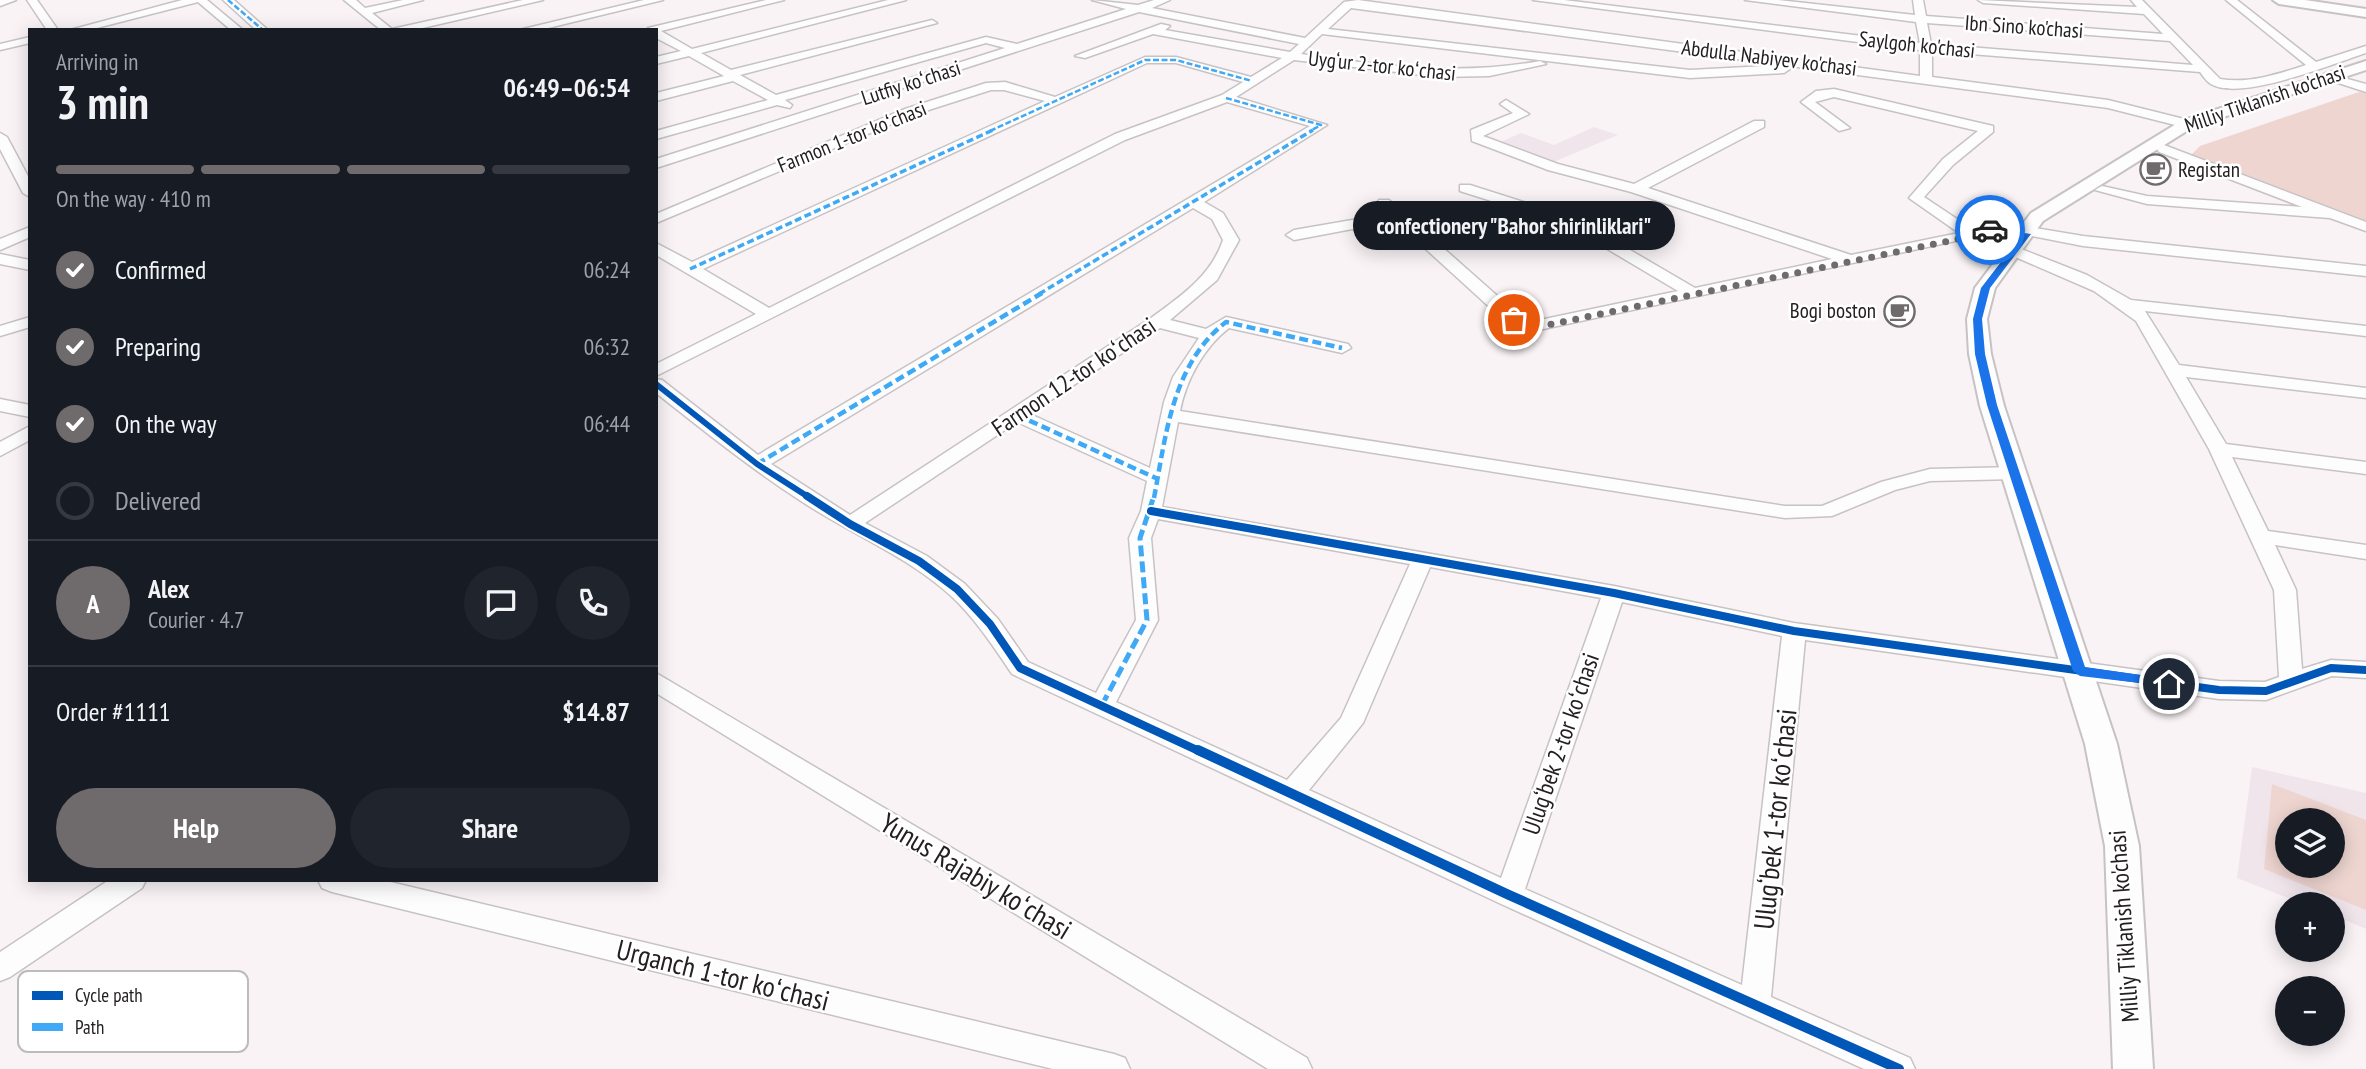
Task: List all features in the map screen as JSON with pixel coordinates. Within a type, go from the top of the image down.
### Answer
[{"type":"main road","points":[[2278,0],[2366,13]]},
{"type":"main road","name":"Milliy Tiklanish ko'chasi","points":[[2022,238],[2054,222],[2164,149],[2227,119],[2366,65]]},
{"type":"main road","name":"Milliy Tiklanish ko'chasi","points":[[2133,1069],[2130,960],[2122,846],[2101,744],[2080,671],[1992,405],[1980,354],[1977,319],[1985,288],[2037,217],[2187,124],[2337,78],[2366,73]]},
{"type":"street","points":[[0,4],[11,0]]},
{"type":"street","points":[[32,0],[51,28]]},
{"type":"street","points":[[145,0],[157,9]]},
{"type":"street","points":[[83,28],[195,0]]},
{"type":"street","points":[[201,0],[236,28]]},
{"type":"street","points":[[228,0],[261,28]]},
{"type":"street","points":[[349,0],[385,28]]},
{"type":"street","points":[[364,11],[418,0]]},
{"type":"street","points":[[406,28],[538,0]]},
{"type":"street","points":[[598,0],[627,16]]},
{"type":"street","points":[[533,28],[658,0]]},
{"type":"street","points":[[658,28],[779,0]]},
{"type":"street","points":[[658,60],[901,0]]},
{"type":"street","points":[[1097,0],[1306,42]]},
{"type":"street","name":"Lutfiy koʻchasi","points":[[658,163],[810,117],[1165,0]]},
{"type":"street","name":"Saylgoh ko'chasi","points":[[1538,0],[1644,27],[2203,69]]},
{"type":"street","points":[[1644,27],[1656,0]]},
{"type":"street","name":"Ibn Sino ko'chasi","points":[[1750,0],[1920,19],[2173,38]]},
{"type":"street","points":[[1918,0],[1926,47],[1926,78]]},
{"type":"street","points":[[1983,0],[2147,11]]},
{"type":"street","points":[[2136,0],[2216,82],[2247,86],[2366,49]]},
{"type":"street","points":[[2231,0],[2313,65]]},
{"type":"street","points":[[658,371],[1120,137],[1226,98],[1292,56],[1351,2]]},
{"type":"street","name":"Abdulla Nabiyev ko'chasi","points":[[1351,2],[1644,27],[1825,65],[2108,104],[2187,124]]},
{"type":"street","points":[[1081,56],[1184,19]]},
{"type":"street","points":[[639,23],[648,28]]},
{"type":"street","points":[[658,96],[932,23]]},
{"type":"street","name":"Uyg‘ur 2-tor koʻchasi","points":[[1155,31],[1292,56],[1431,76],[1487,74],[1556,61]]},
{"type":"street","points":[[1321,31],[1690,75],[1825,65]]},
{"type":"street","points":[[658,34],[810,117]]},
{"type":"street","points":[[0,47],[28,40]]},
{"type":"street","points":[[658,134],[986,40],[1020,48]]},
{"type":"street","points":[[690,269],[1053,100],[1152,58],[1176,60],[1252,81]]},
{"type":"street","points":[[2337,78],[2366,88]]},
{"type":"street","name":"Farmon 1-tor koʻchasi","points":[[658,218],[909,113],[990,86],[1005,86],[1053,100]]},
{"type":"street","points":[[1844,128],[1807,102],[1820,94],[1833,93],[1988,129],[1948,162],[1916,198],[1969,231],[2366,271]]},
{"type":"street","points":[[757,464],[1321,125],[1226,98]]},
{"type":"street","points":[[1506,104],[1523,114],[1476,133],[1476,138],[1553,167],[1636,189],[1849,260]]},
{"type":"street","points":[[1636,189],[1759,124]]},
{"type":"street","points":[[0,137],[28,189]]},
{"type":"street","points":[[2164,149],[2366,227]]},
{"type":"street","points":[[1465,188],[1572,222],[1694,294]]},
{"type":"street","points":[[2102,190],[2147,200],[2333,214]]},
{"type":"street","name":"Farmon 12-tor koʻchasi","points":[[850,524],[1157,322],[1200,288],[1223,262],[1231,240],[1223,218],[1211,209],[1194,203]]},
{"type":"street","points":[[1384,203],[1514,320],[1526,325],[1543,326],[1968,237],[1972,235],[1969,231]]},
{"type":"street","points":[[1294,234],[1398,216]]},
{"type":"street","points":[[0,245],[28,232]]},
{"type":"street","points":[[2022,238],[2068,273],[2126,304],[2143,318],[2219,449],[2286,590],[2291,683]]},
{"type":"street","points":[[658,251],[768,314]]},
{"type":"street","points":[[0,260],[28,265]]},
{"type":"street","points":[[2126,304],[2366,331]]},
{"type":"street","points":[[1157,322],[1209,335]]},
{"type":"street","points":[[1101,705],[1147,620],[1140,538],[1151,511],[1170,415],[1182,377],[1209,335],[1226,322],[1342,348]]},
{"type":"street","points":[[0,331],[28,324]]},
{"type":"street","points":[[2174,370],[2366,393]]},
{"type":"street","points":[[658,386],[757,464],[850,524],[919,561],[957,589],[990,624],[1020,668],[1509,895],[1899,1069]]},
{"type":"street","points":[[0,405],[28,411]]},
{"type":"street","points":[[1017,415],[1158,479]]},
{"type":"street","points":[[1170,415],[1795,513],[1825,512],[1918,478],[2015,473]]},
{"type":"street","points":[[0,450],[28,433]]},
{"type":"street","points":[[2219,449],[2366,468]]},
{"type":"street","points":[[1151,511],[1614,593],[1794,631],[2080,671],[2245,692],[2266,691],[2331,668],[2366,670]]},
{"type":"street","points":[[2263,537],[2366,552]]},
{"type":"street","points":[[1291,793],[1351,723],[1423,558]]},
{"type":"street","name":"Ulug‘bek 2-tor koʻchasi","points":[[1509,895],[1614,593]]},
{"type":"street","name":"Ulug‘bek 1-tor koʻchasi","points":[[1755,1007],[1794,631]]},
{"type":"street","name":"Yunus Rajabiy koʻchasi","points":[[658,683],[1296,1069]]},
{"type":"street","points":[[0,968],[129,882]]},
{"type":"street","name":"Urganch 1-tor koʻchasi","points":[[340,882],[1114,1069]]},
{"type":"shaded area","points":[[2359,92],[2366,93],[2366,224],[2190,156],[2200,146]]},
{"type":"shaded area","points":[[1594,127],[1618,135],[1551,163],[1498,143],[1521,133],[1554,145]]},
{"type":"shaded area","points":[[2252,767],[2366,793],[2366,929],[2345,920],[2345,892],[2275,893],[2237,878]]},
{"type":"shaded area","points":[[2272,784],[2335,808],[2275,808],[2275,873],[2264,869]]},
{"type":"shaded area","points":[[2345,812],[2366,820],[2366,910],[2345,902],[2345,892],[2321,892],[2286,878],[2345,878]]},
{"type":"marked path","points":[[228,0],[261,28]]},
{"type":"marked path","points":[[690,269],[1145,60],[1176,60],[1252,81]]},
{"type":"marked path","points":[[757,464],[1321,125],[1226,98]]},
{"type":"marked path","points":[[1102,705],[1147,620],[1140,538],[1151,511],[1173,402],[1182,377],[1209,335],[1226,322],[1342,348]]},
{"type":"marked path","points":[[1017,415],[1158,479]]},
{"type":"cycle path","points":[[658,386],[757,464],[850,524],[919,561],[957,589],[990,624],[1020,668],[1509,895],[1899,1069]]},
{"type":"cycle path","points":[[1151,511],[1614,593],[1794,631],[2219,690],[2266,691],[2331,668],[2366,670]]},
{"type":"way so far","points":[[1514,320],[1526,325],[1543,326],[1968,237],[1972,235],[1969,231],[1990,230]]},
{"type":"place","name":"Registan","points":[[2155,170]]},
{"type":"place","name":"Bogi boston","points":[[1899,311]]},
{"type":"place","name":"confectionery \"Bahor shirinliklari\"","points":[[1514,320]]},
{"type":"route","points":[[1990,230],[2026,234],[2011,250],[1985,288],[1977,319],[1980,354],[1992,405],[2080,671],[2169,684]]}]
